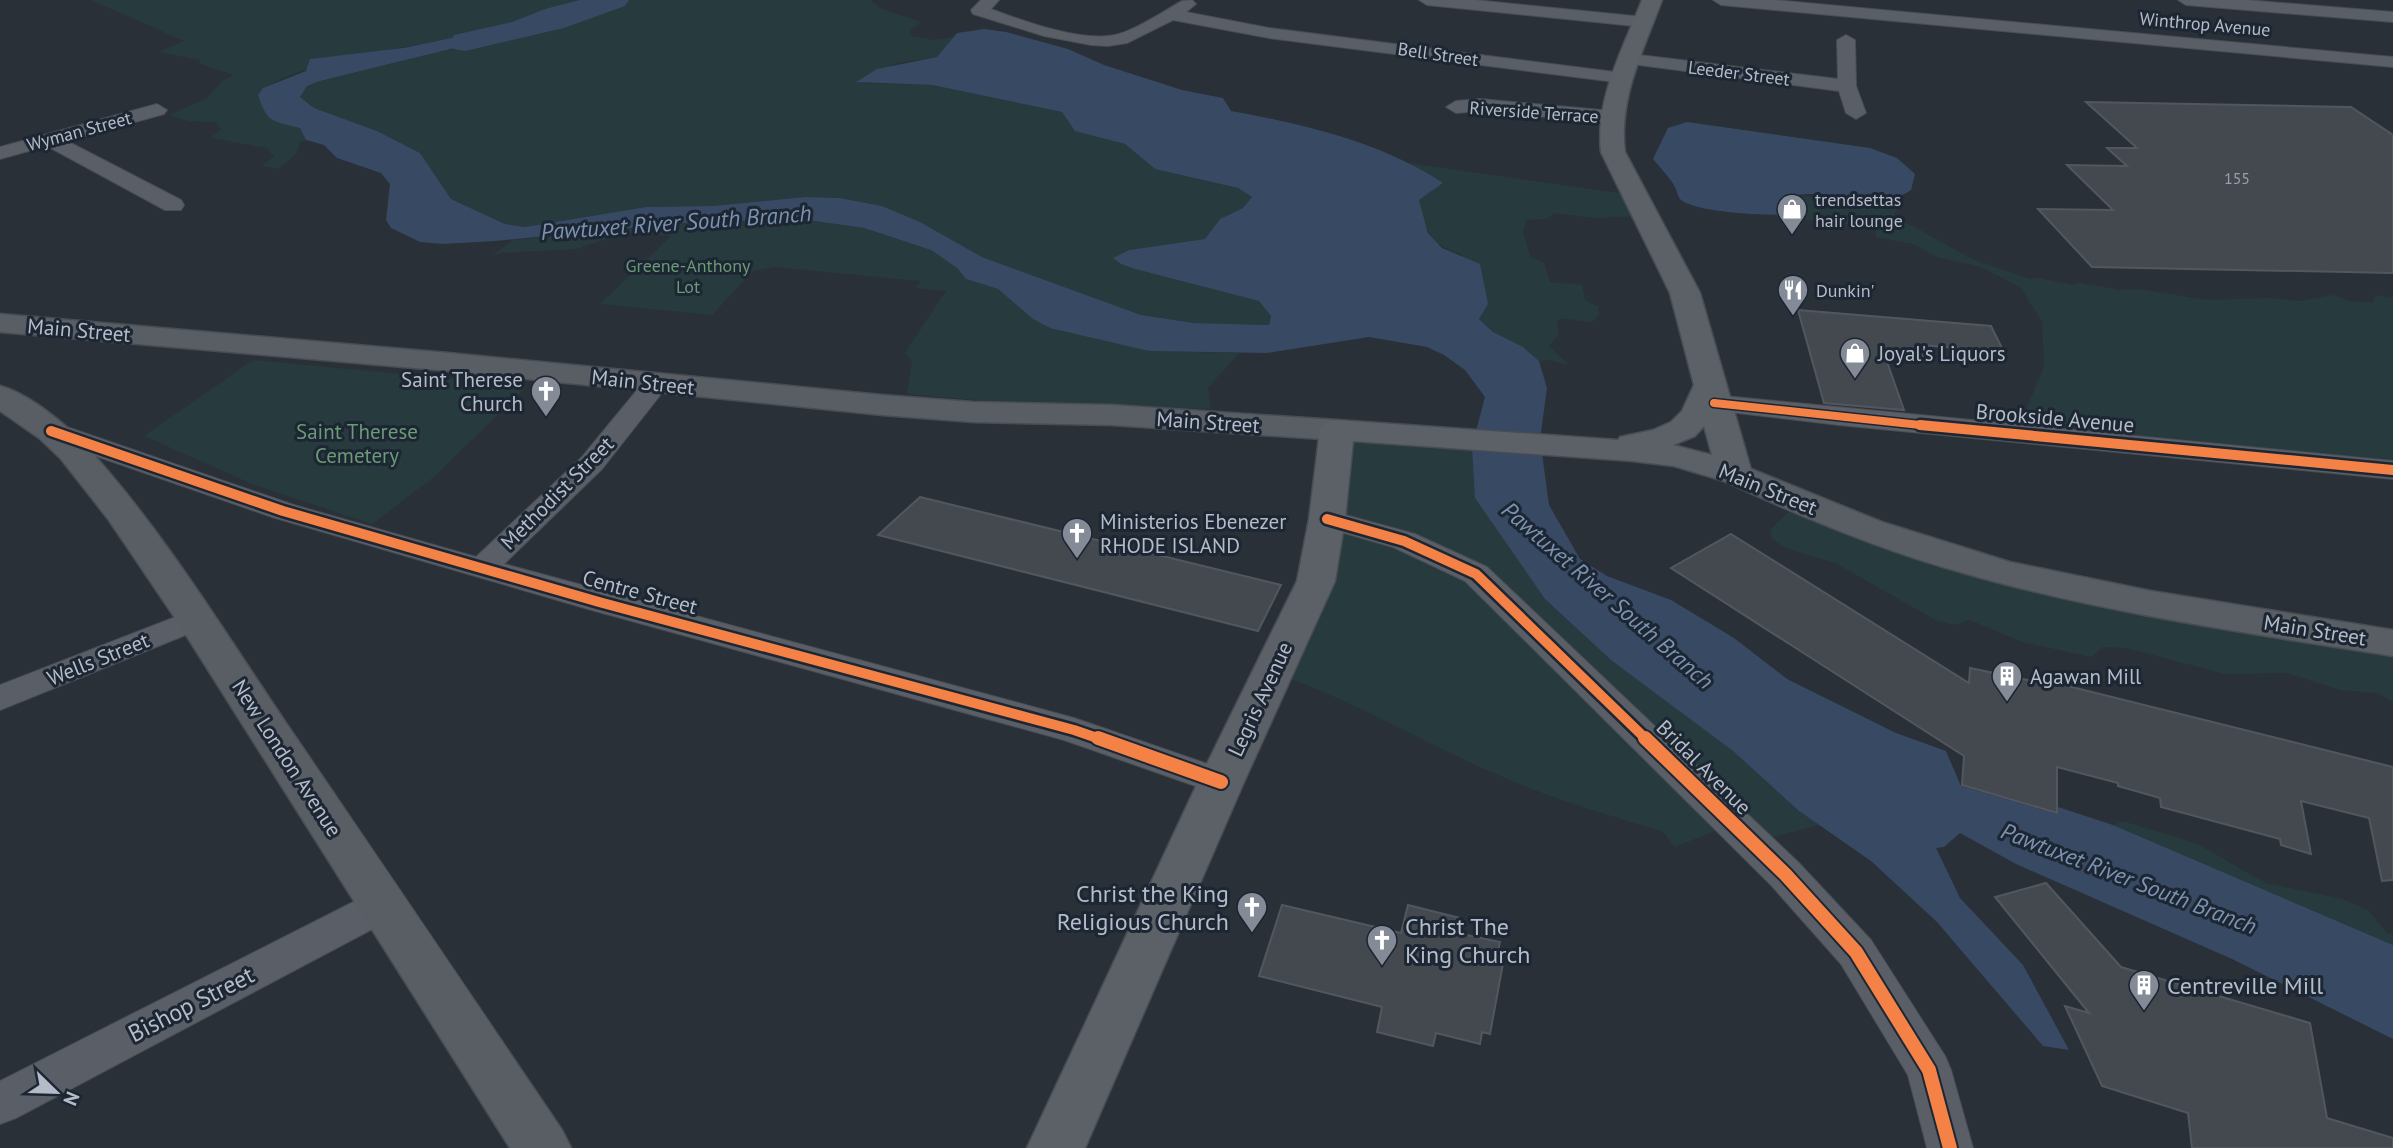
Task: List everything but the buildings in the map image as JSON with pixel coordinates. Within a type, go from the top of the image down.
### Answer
[{"type":"main road","points":[[1648,11],[1615,97],[1610,128],[1613,152],[1685,293],[1734,473]]},
{"type":"main road","name":"Main Street","points":[[0,323],[449,362],[656,384],[960,411],[1112,415],[1677,456],[1734,473],[1859,526],[2006,573],[2157,604],[2393,643]]},
{"type":"main road","points":[[1598,449],[1646,441],[1687,428],[1712,394]]},
{"type":"main road","name":"New London Avenue","points":[[0,396],[51,431],[73,452],[121,512],[196,619],[542,1148]]},
{"type":"main road","name":"Legris Avenue","points":[[1056,1148],[1221,782],[1316,580],[1328,519],[1337,430]]},
{"type":"street","points":[[985,5],[999,18],[1097,42],[1119,40],[1195,0]]},
{"type":"street","points":[[1427,0],[1648,11]]},
{"type":"street","name":"Winthrop Avenue","points":[[1721,0],[2393,62]]},
{"type":"street","points":[[2185,0],[2210,46]]},
{"type":"street","points":[[2185,0],[2393,17]]},
{"type":"street","name":"Bell Street","points":[[1171,14],[1253,30],[1627,68]]},
{"type":"street","points":[[1846,40],[1847,86],[1856,113]]},
{"type":"street","name":"Leeder Street","points":[[1627,68],[1847,86]]},
{"type":"street","name":"Riverside Terrace","points":[[1456,107],[1480,105],[1612,117]]},
{"type":"street","name":"Wyman Street","points":[[0,153],[157,110]]},
{"type":"street","points":[[49,139],[173,205]]},
{"type":"street","name":"Methodist Street","points":[[482,568],[592,463],[656,384]]},
{"type":"street","name":"Brookside Avenue","points":[[1712,394],[1839,417],[2393,470]]},
{"type":"street","name":"Centre Street","points":[[51,431],[283,511],[1074,730],[1221,782]]},
{"type":"street","name":"Bridal Avenue","points":[[1328,519],[1410,541],[1445,555],[1476,574],[1785,874],[1856,952],[1929,1070],[1950,1148]]},
{"type":"street","name":"Wells Street","points":[[0,698],[196,619]]},
{"type":"street","name":"Bishop Street","points":[[0,1104],[383,905]]},
{"type":"green space","points":[[91,0],[580,0],[494,29],[332,62],[274,83],[258,95],[264,111],[277,122],[300,128],[306,140],[300,142],[297,153],[279,169],[261,166],[274,157],[267,148],[211,138],[221,129],[215,122],[188,121],[169,115],[206,99],[222,81],[234,75],[200,64],[200,60],[159,52],[184,41]]},
{"type":"green space","points":[[626,0],[870,0],[882,9],[921,22],[910,30],[911,36],[934,40],[954,37],[938,57],[896,63],[863,83],[932,85],[1062,112],[1075,130],[1125,144],[1155,169],[1238,188],[1253,197],[1243,208],[1220,219],[1205,239],[1129,250],[1114,258],[1135,269],[1260,301],[1271,316],[1269,325],[1194,323],[1141,315],[982,257],[920,222],[882,206],[840,198],[805,197],[713,206],[646,207],[525,227],[505,224],[451,199],[420,153],[377,131],[314,108],[300,97],[307,86],[320,81],[487,40]]},
{"type":"green space","points":[[1401,162],[1633,195],[1643,216],[1593,218],[1556,213],[1545,219],[1527,220],[1523,231],[1530,257],[1544,263],[1550,282],[1582,285],[1585,300],[1598,306],[1599,314],[1592,322],[1557,320],[1559,334],[1549,346],[1569,365],[1548,360],[1539,361],[1523,347],[1493,332],[1479,318],[1461,254],[1435,241],[1427,228],[1419,200],[1443,183]]},
{"type":"green space","points":[[1790,196],[1884,198],[1898,206],[1894,214],[1899,222],[1911,225],[1972,259],[2030,279],[2121,290],[2139,289],[2207,300],[2270,298],[2299,301],[2334,295],[2349,301],[2373,303],[2375,295],[2393,298],[2393,471],[2040,435],[2026,410],[2044,366],[2042,321],[2020,287],[1981,267],[1937,257],[1913,244],[1876,237],[1875,230],[1866,226],[1770,215]]},
{"type":"green space","name":"Greene-Anthony Lot","points":[[808,220],[864,228],[931,250],[957,268],[966,279],[998,289],[1033,319],[1149,351],[1239,353],[1208,388],[1211,409],[986,401],[907,394],[912,361],[905,353],[946,291],[916,288],[920,281],[775,267],[753,271],[712,315],[600,304],[671,236],[621,234],[576,249],[500,253],[491,256],[513,240],[705,221]]},
{"type":"green space","name":"Saint Therese Cemetery","points":[[253,360],[527,386],[435,476],[372,524],[252,484],[144,436]]},
{"type":"green space","points":[[1339,434],[1471,440],[1733,751],[1799,811],[1819,825],[1773,837],[1730,825],[1675,847],[1663,832],[1578,805],[1495,774],[1312,687],[1280,675]]},
{"type":"green space","points":[[1798,502],[2002,573],[2393,644],[2393,702],[2377,693],[2340,690],[2287,673],[2225,674],[2126,648],[2102,647],[2092,657],[2022,642],[1970,620],[1954,625],[1937,621],[1835,563],[1786,548],[1772,539],[1770,530]]},
{"type":"green space","points":[[2123,821],[2198,844],[2265,883],[2342,899],[2368,910],[2387,933],[2393,934],[2393,945],[2113,825]]},
{"type":"water","points":[[580,0],[626,0],[487,40],[320,81],[307,86],[300,97],[314,108],[377,131],[420,153],[451,199],[505,224],[525,227],[646,207],[713,206],[805,197],[840,198],[882,206],[920,222],[982,257],[1141,315],[1194,323],[1269,325],[1271,316],[1259,301],[1135,269],[1113,258],[1129,250],[1205,239],[1220,219],[1243,208],[1252,197],[1238,188],[1155,169],[1125,144],[1075,131],[1062,112],[932,85],[856,82],[877,69],[937,57],[957,33],[984,29],[1006,32],[1068,49],[1104,65],[1182,90],[1223,98],[1231,111],[1341,136],[1394,156],[1443,183],[1419,200],[1428,233],[1442,248],[1480,264],[1488,304],[1479,319],[1493,332],[1523,347],[1539,361],[1547,388],[1540,439],[1549,505],[1580,559],[1607,576],[1671,600],[1734,638],[1787,679],[1896,733],[1946,751],[1961,786],[2057,814],[2058,807],[2113,825],[2393,945],[2393,1039],[2232,959],[2016,864],[1960,833],[1944,847],[1936,848],[1960,898],[2023,965],[2069,1050],[2043,1046],[1937,922],[1871,861],[1799,811],[1733,751],[1611,660],[1545,599],[1475,498],[1472,446],[1485,397],[1465,370],[1427,347],[1369,337],[1267,353],[1149,351],[1050,328],[1033,319],[998,289],[966,279],[957,268],[931,250],[864,228],[808,220],[705,221],[495,241],[443,244],[420,242],[391,228],[386,220],[390,184],[381,173],[337,158],[324,145],[306,140],[300,128],[272,119],[264,111],[258,95],[263,88],[306,71],[310,59],[403,48],[495,29],[545,9]]},
{"type":"water","points":[[1687,122],[1870,148],[1897,158],[1915,174],[1911,190],[1900,196],[1873,199],[1825,194],[1797,195],[1794,200],[1801,212],[1791,214],[1739,213],[1690,204],[1681,200],[1674,185],[1653,159],[1668,128]]},
{"type":"waterway","name":"Pawtuxet River South Branch","points":[[465,42],[553,22],[615,0]]},
{"type":"cycle path","points":[[1714,403],[2393,470]]},
{"type":"cycle path","points":[[51,431],[283,511],[599,602],[1074,730],[1221,782]]},
{"type":"cycle path","points":[[1327,519],[1404,541],[1440,555],[1476,574],[1785,874],[1856,952],[1929,1070],[1950,1148]]},
{"type":"place","name":"trendsettas hair lounge","points":[[1792,236]]},
{"type":"place","name":"Dunkin'","points":[[1793,317]]},
{"type":"place","name":"Joyal's Liquors","points":[[1855,380]]},
{"type":"place","name":"Saint Therese Church","points":[[546,418]]},
{"type":"place","name":"Ministerios Ebenezer RHODE ISLAND","points":[[1077,560]]},
{"type":"place","name":"Agawan Mill","points":[[2007,703]]},
{"type":"place","name":"Christ the King Religious Church","points":[[1252,934]]},
{"type":"place","name":"Christ The King Church","points":[[1382,967]]},
{"type":"place","name":"Centreville Mill","points":[[2144,1012]]}]
